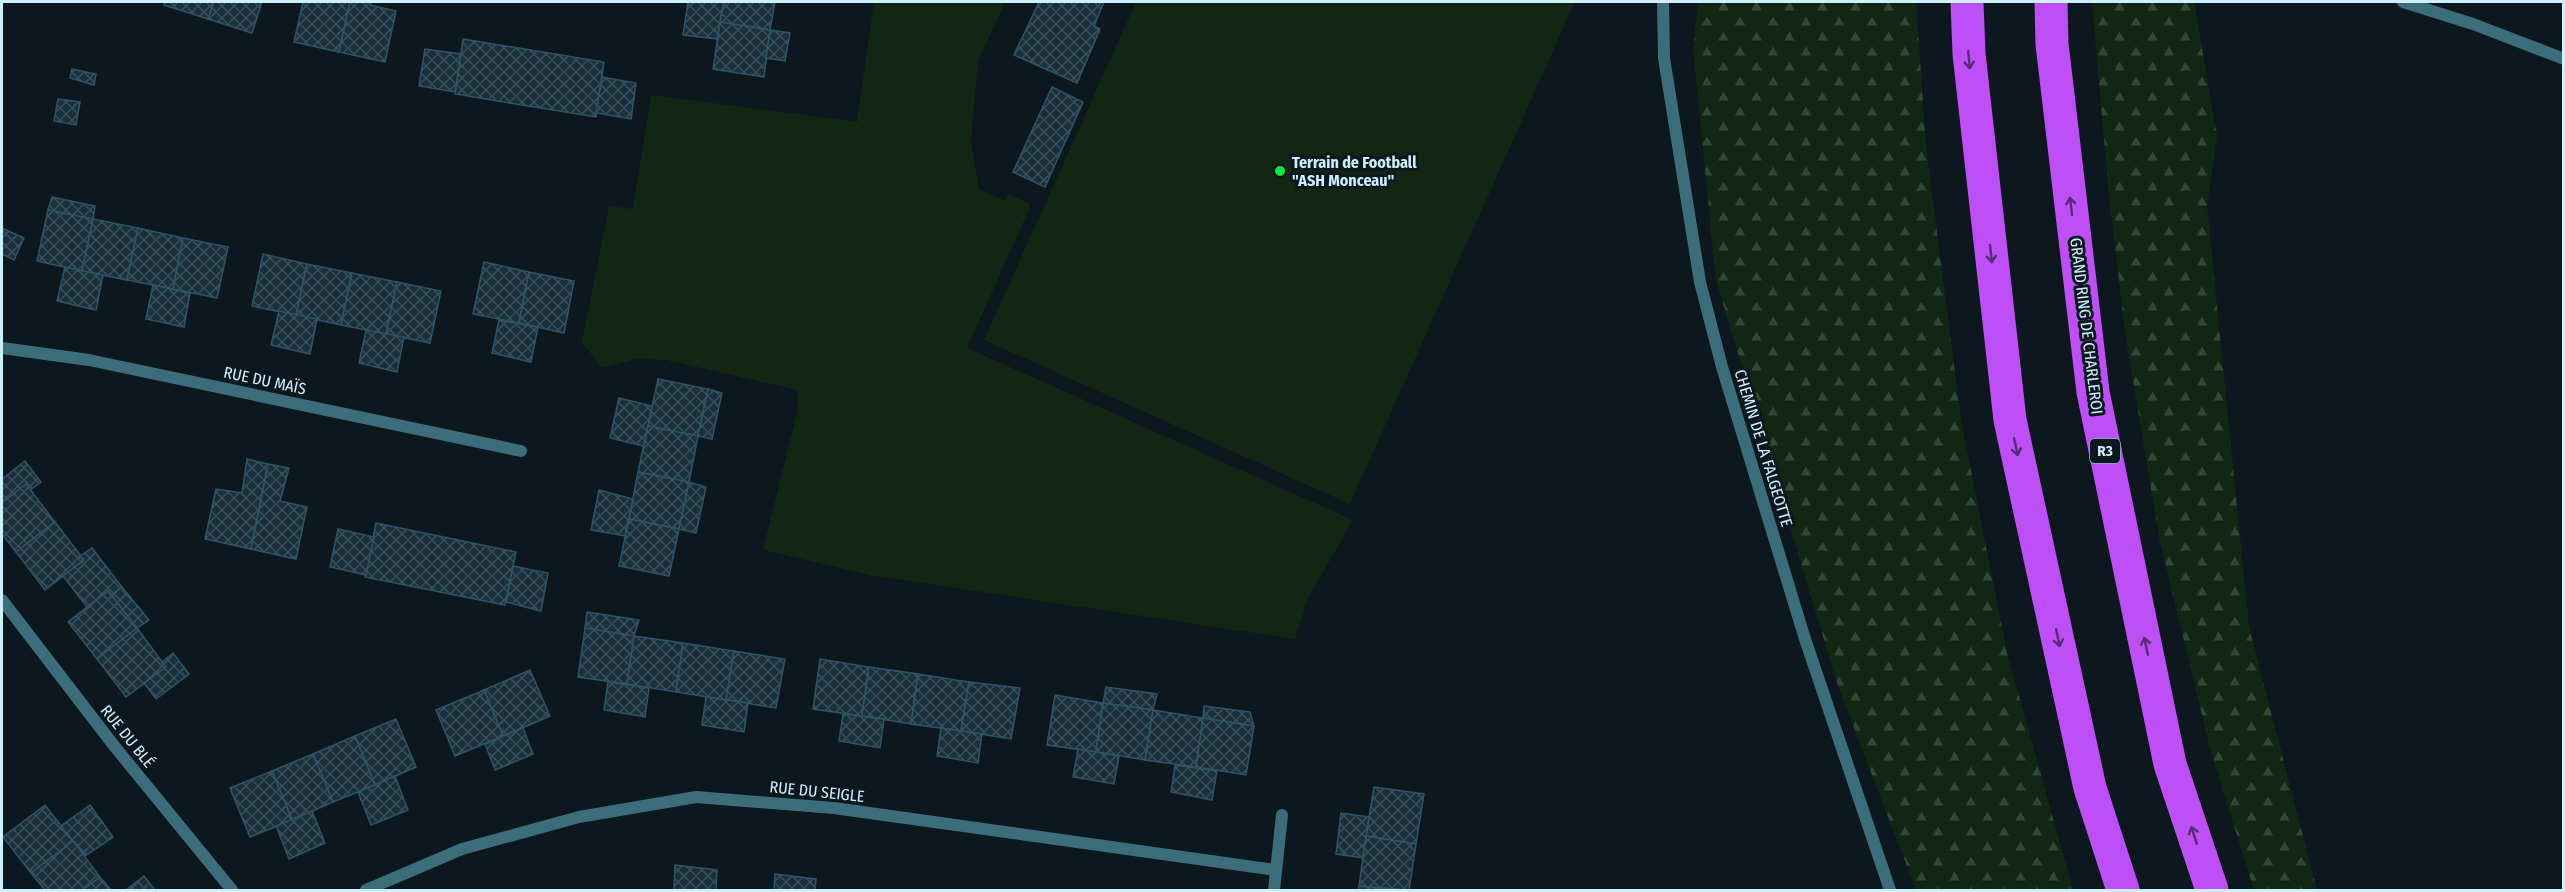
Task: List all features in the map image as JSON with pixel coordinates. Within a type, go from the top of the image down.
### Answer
[{"type":"highway","points":[[1967,2],[1969,54],[2010,420],[2090,788],[2123,891]]},
{"type":"highway","name":"GRAND RING DE CHARLEROI","points":[[2051,2],[2052,44],[2093,392],[2170,764],[2212,891]]},
{"type":"street","name":"CHEMIN DE LA FALGEOTTE","points":[[1663,2],[1664,58],[1703,293],[1722,367],[1805,639],[1890,891]]},
{"type":"street","points":[[2403,2],[2473,24],[2564,59]]},
{"type":"street","name":"RUE DU MAÏS","points":[[2,348],[89,360],[521,451]]},
{"type":"street","name":"RUE DU BLÉ","points":[[2,600],[115,747],[232,891]]},
{"type":"street","name":"RUE DU SEIGLE","points":[[366,891],[462,849],[579,818],[696,797],[834,808],[1276,870]]},
{"type":"street","points":[[1274,891],[1282,815]]},
{"type":"green space","points":[[874,2],[1005,2],[978,61],[971,140],[979,189],[1005,201],[1009,194],[1031,205],[967,348],[1353,520],[1308,598],[1295,639],[870,575],[763,550],[797,412],[798,390],[666,360],[637,359],[602,368],[582,342],[609,206],[633,209],[651,95],[857,122]]},
{"type":"green space","name":"Terrain de Football \"ASH Monceau\"","points":[[1136,2],[1575,2],[1350,504],[984,340]]},
{"type":"green space","points":[[1698,2],[1916,2],[1926,147],[1961,420],[2007,653],[2073,890],[1916,890],[1837,683],[1716,280],[1693,49]]},
{"type":"green space","points":[[2092,2],[2194,2],[2217,136],[2207,206],[2249,627],[2317,890],[2254,890],[2211,752],[2160,542],[2126,339],[2109,197]]},
{"type":"building","points":[[165,2],[214,2],[208,19],[164,5]]},
{"type":"building","points":[[214,2],[262,2],[252,33],[208,19]]},
{"type":"building","points":[[303,2],[350,2],[339,52],[294,42]]},
{"type":"building","points":[[350,2],[371,2],[370,5],[396,11],[385,62],[339,52]]},
{"type":"building","points":[[688,2],[724,2],[717,39],[683,35]]},
{"type":"building","points":[[724,2],[775,2],[770,30],[720,22]]},
{"type":"building","points":[[1039,2],[1104,2],[1094,26],[1100,29],[1077,83],[1014,55]]},
{"type":"building","points":[[720,22],[770,30],[764,77],[713,69]]},
{"type":"building","points":[[770,30],[790,33],[785,61],[766,58]]},
{"type":"building","points":[[463,39],[604,62],[596,117],[455,94]]},
{"type":"building","points":[[425,49],[461,54],[455,92],[419,86]]},
{"type":"building","points":[[72,69],[96,74],[94,85],[70,78]]},
{"type":"building","points":[[602,77],[636,83],[631,119],[596,113]]},
{"type":"building","points":[[1052,87],[1083,102],[1045,187],[1013,172]]},
{"type":"building","points":[[58,99],[80,102],[76,125],[54,121]]},
{"type":"building","points":[[52,197],[95,206],[93,219],[48,210]]},
{"type":"building","points":[[48,210],[93,219],[82,271],[37,261]]},
{"type":"building","points":[[93,219],[138,228],[127,280],[82,271]]},
{"type":"building","points":[[2,228],[24,238],[14,260],[2,254]]},
{"type":"building","points":[[138,228],[183,238],[173,289],[127,280]]},
{"type":"building","points":[[183,238],[228,247],[217,298],[173,289]]},
{"type":"building","points":[[263,254],[307,264],[296,315],[252,306]]},
{"type":"building","points":[[484,262],[529,272],[519,323],[473,314]]},
{"type":"building","points":[[307,264],[352,273],[341,325],[296,315]]},
{"type":"building","points":[[65,267],[103,275],[96,310],[57,301]]},
{"type":"building","points":[[529,272],[574,281],[564,333],[519,323]]},
{"type":"building","points":[[352,273],[397,282],[386,334],[341,325]]},
{"type":"building","points":[[397,282],[441,291],[430,343],[386,334]]},
{"type":"building","points":[[153,285],[190,293],[184,327],[146,319]]},
{"type":"building","points":[[279,311],[317,319],[310,354],[271,345]]},
{"type":"building","points":[[499,320],[538,327],[531,362],[492,353]]},
{"type":"building","points":[[366,330],[404,337],[397,372],[359,363]]},
{"type":"building","points":[[658,379],[708,389],[698,436],[648,426]]},
{"type":"building","points":[[708,389],[722,393],[712,439],[698,436]]},
{"type":"building","points":[[619,398],[652,406],[644,446],[610,438]]},
{"type":"building","points":[[648,426],[698,436],[689,482],[638,472]]},
{"type":"building","points":[[247,459],[268,464],[251,549],[205,539],[216,489],[242,493]]},
{"type":"building","points":[[25,461],[41,482],[30,490],[26,484],[4,501],[2,479]]},
{"type":"building","points":[[268,464],[289,468],[280,501],[307,507],[296,559],[251,549]]},
{"type":"building","points":[[638,472],[689,482],[679,529],[629,519]]},
{"type":"building","points":[[689,482],[706,487],[696,533],[679,529]]},
{"type":"building","points":[[26,484],[55,522],[16,552],[2,534],[2,503]]},
{"type":"building","points":[[599,490],[633,499],[625,536],[591,530]]},
{"type":"building","points":[[629,519],[679,529],[669,576],[619,566]]},
{"type":"building","points":[[55,522],[84,560],[45,590],[16,552]]},
{"type":"building","points":[[376,523],[516,552],[505,605],[365,577]]},
{"type":"building","points":[[338,529],[374,537],[366,575],[330,567]]},
{"type":"building","points":[[92,548],[122,587],[111,595],[108,591],[87,607],[63,576],[84,560],[80,556]]},
{"type":"building","points":[[513,566],[548,573],[541,611],[506,602]]},
{"type":"building","points":[[122,587],[149,620],[137,628],[111,595]]},
{"type":"building","points":[[108,591],[137,628],[97,659],[68,622]]},
{"type":"building","points":[[587,612],[639,620],[634,636],[585,628]]},
{"type":"building","points":[[137,628],[166,667],[126,697],[97,659]]},
{"type":"building","points":[[585,628],[634,636],[627,684],[578,677]]},
{"type":"building","points":[[634,636],[683,643],[676,692],[627,684]]},
{"type":"building","points":[[683,643],[734,651],[726,700],[676,692]]},
{"type":"building","points":[[734,651],[785,659],[776,708],[726,700]]},
{"type":"building","points":[[173,653],[189,674],[156,699],[144,683],[166,667],[162,662]]},
{"type":"building","points":[[820,659],[869,667],[862,716],[813,709]]},
{"type":"building","points":[[869,667],[918,674],[911,724],[862,716]]},
{"type":"building","points":[[530,670],[550,716],[503,736],[484,690]]},
{"type":"building","points":[[918,674],[969,682],[961,731],[911,724]]},
{"type":"building","points":[[608,682],[649,688],[645,717],[604,710]]},
{"type":"building","points":[[969,682],[1020,688],[1011,739],[961,731]]},
{"type":"building","points":[[1106,687],[1157,694],[1153,710],[1103,703]]},
{"type":"building","points":[[484,690],[503,736],[455,756],[436,710]]},
{"type":"building","points":[[1055,695],[1103,703],[1096,752],[1047,745]]},
{"type":"building","points":[[706,697],[748,703],[744,732],[702,725]]},
{"type":"building","points":[[1103,703],[1153,710],[1145,760],[1096,752]]},
{"type":"building","points":[[1204,706],[1250,712],[1254,726],[1203,718]]},
{"type":"building","points":[[1153,710],[1203,718],[1196,767],[1145,760]]},
{"type":"building","points":[[843,714],[884,719],[880,748],[839,741]]},
{"type":"building","points":[[1203,718],[1254,726],[1246,775],[1196,767]]},
{"type":"building","points":[[396,719],[416,767],[375,785],[355,736]]},
{"type":"building","points":[[523,728],[533,754],[495,770],[485,744]]},
{"type":"building","points":[[941,728],[982,734],[978,763],[937,756]]},
{"type":"building","points":[[355,736],[375,785],[333,802],[313,754]]},
{"type":"building","points":[[1078,749],[1119,756],[1114,784],[1073,777]]},
{"type":"building","points":[[313,754],[333,802],[292,820],[272,771]]},
{"type":"building","points":[[1175,765],[1217,771],[1212,800],[1171,792]]},
{"type":"building","points":[[272,771],[292,820],[250,837],[230,788]]},
{"type":"building","points":[[395,776],[408,810],[371,825],[358,792]]},
{"type":"building","points":[[1374,787],[1424,794],[1416,844],[1366,836]]},
{"type":"building","points":[[45,805],[73,841],[31,873],[3,837]]},
{"type":"building","points":[[90,805],[113,837],[85,856],[61,826]]},
{"type":"building","points":[[312,811],[325,843],[289,859],[276,826]]},
{"type":"building","points":[[1341,813],[1369,817],[1363,858],[1336,854]]},
{"type":"building","points":[[1366,836],[1416,844],[1409,890],[1359,886]]},
{"type":"building","points":[[73,841],[100,877],[83,890],[45,890],[31,873]]},
{"type":"building","points":[[675,865],[717,870],[716,890],[674,890]]},
{"type":"building","points":[[775,874],[816,879],[815,890],[774,890]]},
{"type":"building","points":[[144,876],[155,890],[126,890]]},
{"type":"building","points":[[100,877],[111,890],[83,890]]},
{"type":"building","points":[[1359,886],[1390,890],[1358,890]]},
{"type":"place","name":"Terrain de Football \"ASH Monceau\"","points":[[1280,171]]}]
